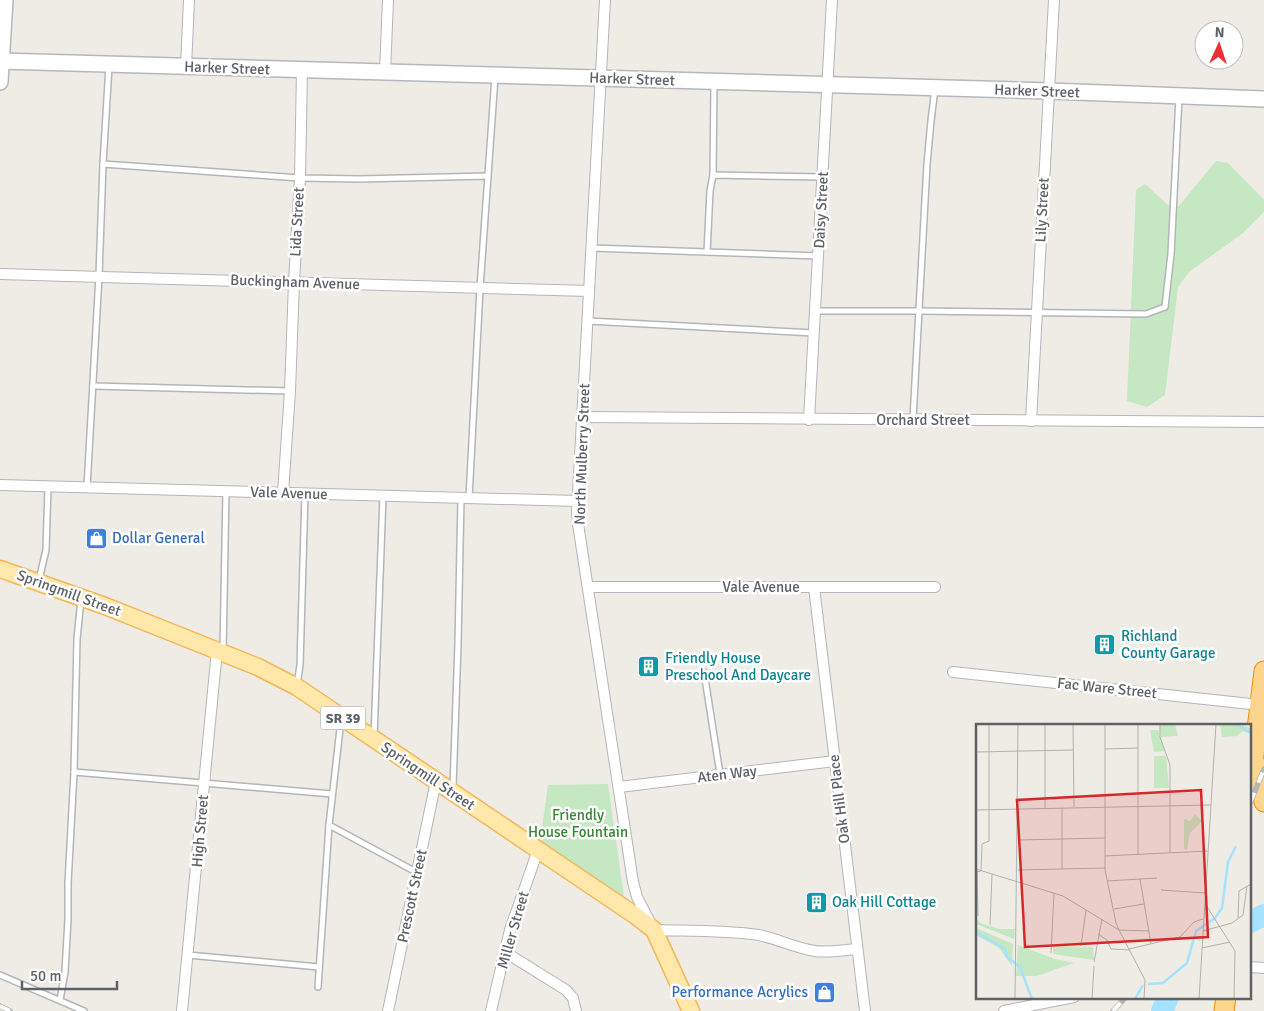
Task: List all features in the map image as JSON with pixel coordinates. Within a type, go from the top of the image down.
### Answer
[{"type":"highway","points":[[1252,772],[1264,670]]},
{"type":"highway","points":[[1257,732],[1264,802]]},
{"type":"highway","points":[[1224,1011],[1226,998]]},
{"type":"main road","name":"Springmill Street","points":[[0,568],[81,596],[263,669],[297,687],[654,930]]},
{"type":"main road","name":"North Mulberry Street","points":[[654,930],[691,1011]]},
{"type":"street","points":[[0,82],[5,0]]},
{"type":"street","points":[[186,67],[189,0]]},
{"type":"street","points":[[385,72],[388,0]]},
{"type":"street","name":"North Mulberry Street","points":[[605,0],[577,501],[578,524],[633,882],[637,896],[654,930]]},
{"type":"street","name":"Daisy Street","points":[[808,420],[816,311],[832,0]]},
{"type":"street","name":"Lily Street","points":[[1031,421],[1054,0]]},
{"type":"street","name":"Harker Street","points":[[0,61],[1049,91],[1264,99]]},
{"type":"street","name":"Lida Street","points":[[283,493],[300,178],[302,70]]},
{"type":"street","name":"Buckingham Avenue","points":[[0,274],[590,291]]},
{"type":"street","name":"Orchard Street","points":[[582,417],[1264,422]]},
{"type":"street","name":"Vale Avenue","points":[[0,485],[577,501]]},
{"type":"street","name":"Vale Avenue","points":[[588,587],[935,587]]},
{"type":"street","name":"Oak Hill Place","points":[[814,587],[865,1011]]},
{"type":"street","name":"High Street","points":[[182,1011],[204,782],[220,652]]},
{"type":"street","name":"Fac Ware Street","points":[[953,672],[1260,705]]},
{"type":"street","name":"Aten Way","points":[[618,787],[835,761]]},
{"type":"street","name":"Prescott Street","points":[[388,1011],[436,781]]},
{"type":"street","name":"Miller Street","points":[[491,1011],[514,915],[538,850]]},
{"type":"street","points":[[654,930],[746,934],[775,939],[816,951],[829,952],[857,949]]},
{"type":"street","points":[[505,952],[566,990],[573,998],[576,1011]]},
{"type":"street","points":[[1004,1011],[1069,998]]},
{"type":"lane","points":[[87,488],[109,64]]},
{"type":"lane","points":[[452,792],[465,498],[495,75]]},
{"type":"lane","points":[[708,252],[710,191],[713,175],[714,82]]},
{"type":"lane","points":[[912,420],[927,164],[936,88]]},
{"type":"lane","points":[[816,311],[1146,314],[1166,307],[1172,254],[1179,96]]},
{"type":"lane","points":[[103,164],[300,178],[360,179],[488,176]]},
{"type":"lane","points":[[713,175],[823,177]]},
{"type":"lane","points":[[592,248],[818,256]]},
{"type":"lane","points":[[588,321],[814,333]]},
{"type":"lane","points":[[93,386],[290,391]]},
{"type":"lane","points":[[39,582],[46,550],[48,487]]},
{"type":"lane","points":[[220,652],[226,492]]},
{"type":"lane","points":[[297,687],[300,665],[305,494]]},
{"type":"lane","points":[[374,740],[383,496]]},
{"type":"lane","points":[[60,1000],[65,972],[74,772],[77,639],[81,596]]},
{"type":"lane","points":[[704,672],[720,774]]},
{"type":"lane","points":[[318,987],[329,825],[342,717]]},
{"type":"lane","points":[[74,772],[332,794]]},
{"type":"lane","points":[[329,825],[417,873]]},
{"type":"lane","points":[[188,955],[319,967]]},
{"type":"lane","points":[[0,975],[84,1011]]},
{"type":"green space","points":[[1216,161],[1228,163],[1264,200],[1264,212],[1243,233],[1189,272],[1178,287],[1165,395],[1147,407],[1127,401],[1136,190],[1145,184],[1168,205],[1179,206]]},
{"type":"green space","name":"Friendly House Fountain","points":[[608,784],[624,897],[540,841],[548,785]]},
{"type":"waterway","points":[[1252,921],[1264,915]]},
{"type":"waterway","points":[[1162,1011],[1168,998]]},
{"type":"railway","points":[[1252,798],[1264,769]]},
{"type":"railway","points":[[1113,1011],[1125,998]]},
{"type":"railway","points":[[0,1006],[10,1011]]},
{"type":"place","name":"Dollar General","points":[[96,538]]},
{"type":"place","name":"Richland County Garage","points":[[1105,645]]},
{"type":"place","name":"Friendly House Preschool And Daycare","points":[[649,667]]},
{"type":"place","name":"Oak Hill Cottage","points":[[816,902]]},
{"type":"place","name":"Performance Acrylics","points":[[824,992]]}]
